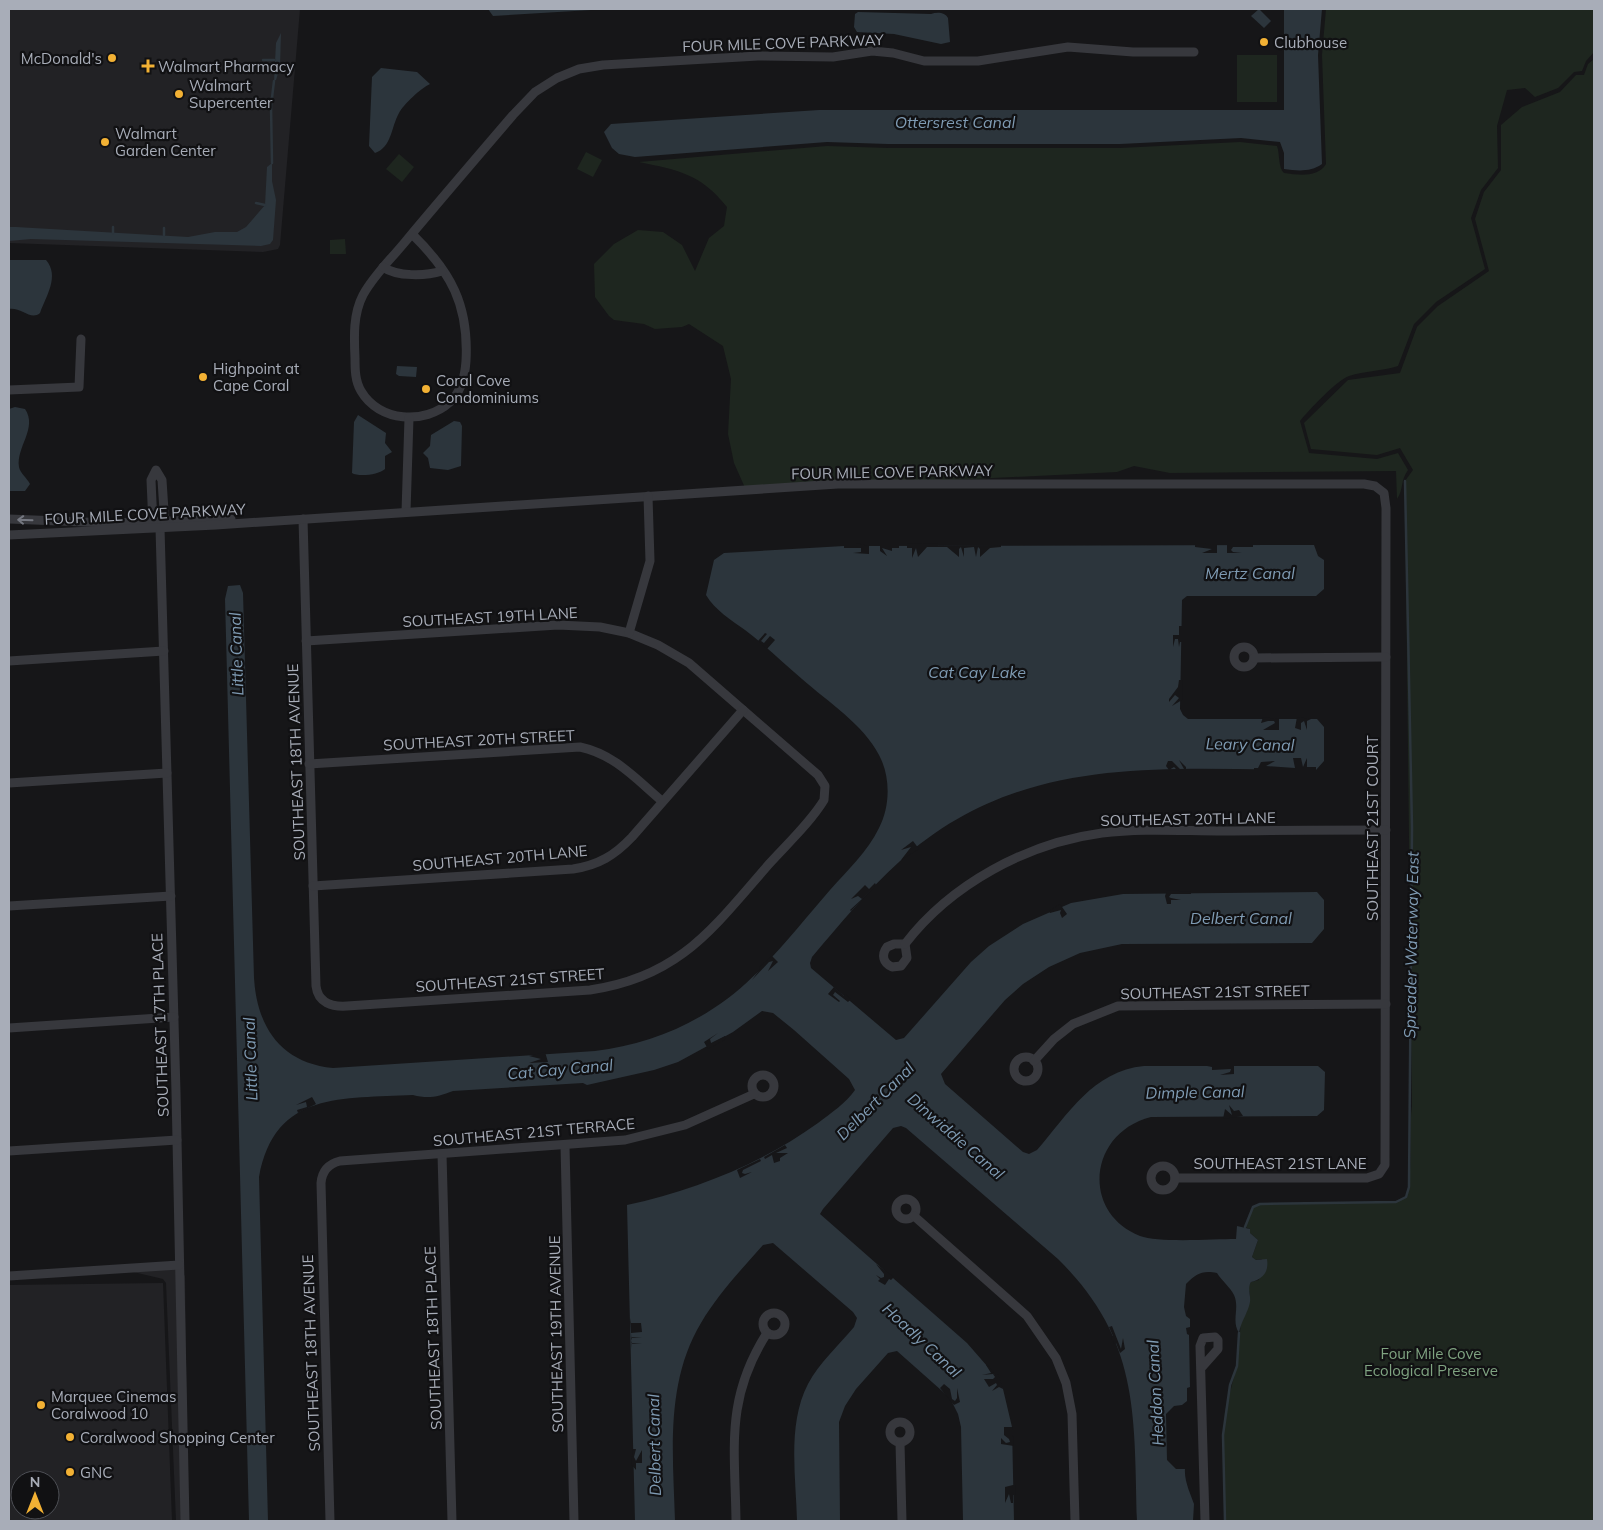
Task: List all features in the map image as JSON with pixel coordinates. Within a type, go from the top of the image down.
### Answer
[{"type":"street","name":"FOUR MILE COVE PARKWAY","points":[[408,418],[373,406],[361,392],[356,377],[355,335],[357,312],[365,292],[383,268],[535,92],[557,78],[584,68],[754,56],[834,57],[872,51],[893,53],[919,61],[983,61],[1068,47],[1133,52],[1194,52]]},
{"type":"street","points":[[406,512],[408,418],[428,414],[443,407],[456,396],[463,380],[466,342],[464,315],[456,291],[412,234]]},
{"type":"street","points":[[383,268],[396,272],[432,274],[442,271]]},
{"type":"street","points":[[9,390],[79,387],[81,339]]},
{"type":"street","name":"FOUR MILE COVE PARKWAY","points":[[9,535],[159,525],[197,519],[303,519],[846,484],[1364,484],[1378,488]]},
{"type":"street","name":"SOUTHEAST 21ST COURT","points":[[1378,488],[1384,493],[1386,503],[1386,1152],[1383,1170]]},
{"type":"street","points":[[629,633],[650,561],[648,496]]},
{"type":"street","name":"FOUR MILE COVE PARKWAY","points":[[9,519],[159,525]]},
{"type":"street","name":"SOUTHEAST 18TH AVENUE","points":[[303,519],[316,986],[318,995],[323,1001]]},
{"type":"street","name":"SOUTHEAST 17TH PLACE","points":[[159,525],[168,773],[185,1521]]},
{"type":"street","name":"SOUTHEAST 19TH LANE","points":[[306,641],[558,625],[600,627],[629,633],[676,654],[810,767],[821,778],[826,791]]},
{"type":"street","points":[[9,661],[164,651]]},
{"type":"street","points":[[1254,658],[1386,657]]},
{"type":"street","name":"SOUTHEAST 20TH LANE","points":[[313,886],[554,870],[589,866],[601,862],[617,852],[743,710]]},
{"type":"street","name":"SOUTHEAST 20TH STREET","points":[[309,764],[580,747],[596,751],[617,762],[662,801]]},
{"type":"street","points":[[9,783],[168,773]]},
{"type":"street","name":"SOUTHEAST 21ST STREET","points":[[323,1001],[332,1006],[347,1006],[590,990],[625,983],[649,974],[685,953],[728,911],[821,806],[826,791]]},
{"type":"street","name":"SOUTHEAST 20TH LANE","points":[[905,944],[939,908],[984,875],[1032,852],[1072,839],[1103,833],[1134,831],[1386,830]]},
{"type":"street","points":[[9,906],[171,896]]},
{"type":"street","name":"SOUTHEAST 21ST STREET","points":[[1034,1061],[1054,1038],[1073,1024],[1118,1006],[1386,1004]]},
{"type":"street","points":[[9,1028],[174,1018]]},
{"type":"street","name":"SOUTHEAST 21ST TERRACE","points":[[321,1183],[324,1170],[336,1162],[624,1140],[664,1131],[698,1120],[754,1094]]},
{"type":"street","points":[[9,1151],[177,1140]]},
{"type":"street","name":"SOUTHEAST 19TH AVENUE","points":[[564,1146],[574,1521]]},
{"type":"street","name":"SOUTHEAST 18TH PLACE","points":[[442,1154],[452,1521]]},
{"type":"street","name":"SOUTHEAST 21ST LANE","points":[[1175,1178],[1366,1178],[1379,1174],[1383,1170]]},
{"type":"street","name":"SOUTHEAST 18TH AVENUE","points":[[321,1183],[330,1521]]},
{"type":"street","points":[[914,1216],[1027,1316],[1055,1356],[1066,1383],[1071,1406],[1075,1521]]},
{"type":"street","points":[[9,1276],[179,1265]]},
{"type":"street","points":[[736,1521],[734,1424],[736,1406],[746,1370],[767,1333]]},
{"type":"street","points":[[1202,1367],[1206,1521]]},
{"type":"street","points":[[900,1443],[902,1521]]},
{"type":"shaded area","points":[[9,9],[300,9],[280,245],[278,249],[263,252],[9,243]]},
{"type":"shaded area","points":[[179,1268],[185,1276],[188,1521],[176,1521],[166,1283],[163,1279],[125,1270]]},
{"type":"shaded area","points":[[163,1283],[172,1521],[9,1521],[9,1285]]},
{"type":"green space","points":[[1326,9],[1594,9],[1594,52],[1586,61],[1582,71],[1574,72],[1558,88],[1535,97],[1525,88],[1507,90],[1497,126],[1498,168],[1481,190],[1471,218],[1485,269],[1436,302],[1414,324],[1398,366],[1355,374],[1344,378],[1323,396],[1300,421],[1309,453],[1377,459],[1398,453],[1408,470],[1397,499],[1396,471],[1170,473],[1134,466],[1117,472],[746,490],[734,463],[728,434],[731,379],[723,346],[689,324],[682,327],[655,329],[644,324],[614,320],[595,297],[594,264],[614,244],[638,230],[663,232],[682,245],[695,271],[709,238],[724,226],[727,207],[708,187],[698,180],[677,171],[639,162],[827,146],[888,148],[1120,148],[1240,142],[1277,146],[1281,168],[1284,173],[1313,174],[1326,164],[1322,55]]},
{"type":"green space","points":[[1237,55],[1277,55],[1277,102],[1237,102]]},
{"type":"green space","name":"Four Mile Cove Ecological Preserve","points":[[1594,59],[1594,1521],[1225,1521],[1223,1435],[1225,1411],[1237,1366],[1241,1320],[1246,1313],[1250,1295],[1248,1286],[1251,1282],[1259,1280],[1262,1259],[1256,1260],[1252,1257],[1258,1240],[1250,1233],[1250,1229],[1245,1227],[1253,1207],[1260,1204],[1396,1202],[1406,1197],[1410,1175],[1412,1106],[1405,481],[1413,470],[1400,448],[1377,455],[1311,449],[1304,423],[1348,380],[1400,373],[1417,327],[1438,306],[1489,271],[1475,219],[1484,192],[1501,170],[1501,125],[1522,107],[1560,92],[1576,75],[1584,75],[1588,64]]},
{"type":"green space","points":[[586,152],[602,160],[593,177],[577,169]]},
{"type":"green space","points":[[399,154],[414,167],[402,182],[386,169]]},
{"type":"green space","points":[[345,239],[346,254],[330,254],[330,240]]},
{"type":"water","points":[[488,9],[608,9],[493,16]]},
{"type":"water","points":[[1259,9],[1271,21],[1264,28],[1251,16]]},
{"type":"water","name":"Ottersrest Canal","points":[[1284,9],[1322,9],[1318,55],[1322,164],[1309,170],[1284,169],[1284,153],[1280,142],[1241,138],[1120,144],[888,144],[827,142],[635,157],[619,154],[612,148],[604,132],[611,124],[819,110],[1284,110]]},
{"type":"water","points":[[858,12],[943,14],[948,18],[950,42],[941,44],[894,34],[857,32],[854,27],[855,14]]},
{"type":"water","points":[[281,33],[280,67],[274,81],[276,43]]},
{"type":"water","points":[[381,68],[417,72],[430,84],[401,109],[388,141],[381,150],[375,153],[369,146],[372,77]]},
{"type":"water","points":[[272,163],[272,181],[276,200],[273,240],[270,244],[261,246],[31,239],[9,241],[9,227],[188,237],[215,232],[237,232],[246,227],[265,205],[267,167]]},
{"type":"water","points":[[9,260],[46,260],[50,266],[52,279],[40,313],[37,315],[29,315],[18,310],[9,309]]},
{"type":"water","points":[[397,366],[417,367],[416,377],[399,376],[396,374]]},
{"type":"water","points":[[15,407],[25,409],[29,423],[19,460],[19,467],[30,484],[25,491],[9,491],[9,409]]},
{"type":"water","points":[[358,415],[386,433],[385,443],[392,452],[385,456],[385,469],[378,473],[363,475],[352,473],[354,422]]},
{"type":"water","points":[[454,421],[460,422],[462,426],[461,466],[448,470],[430,468],[428,458],[423,453],[430,446],[431,435]]},
{"type":"water","points":[[1314,545],[1318,556],[1324,560],[1324,589],[1316,596],[1187,596],[1182,600],[1180,709],[1188,719],[1317,719],[1324,727],[1324,761],[1316,770],[1150,770],[1097,774],[1045,784],[994,801],[946,826],[899,862],[854,908],[812,957],[810,963],[811,968],[896,1040],[904,1038],[971,962],[989,946],[1023,924],[1071,903],[1123,894],[1317,892],[1324,900],[1324,929],[1312,943],[1122,944],[1080,953],[1049,967],[1023,984],[1005,1000],[941,1074],[945,1084],[1023,1152],[1029,1154],[1037,1150],[1083,1096],[1110,1076],[1126,1070],[1144,1066],[1318,1066],[1325,1072],[1324,1110],[1317,1116],[1151,1117],[1130,1126],[1114,1139],[1104,1156],[1100,1174],[1101,1192],[1108,1210],[1121,1225],[1140,1236],[1172,1240],[1236,1239],[1237,1226],[1250,1229],[1250,1233],[1258,1240],[1252,1257],[1256,1260],[1267,1259],[1267,1268],[1262,1277],[1250,1284],[1250,1302],[1239,1333],[1236,1324],[1236,1300],[1217,1273],[1207,1272],[1200,1274],[1186,1284],[1184,1307],[1186,1316],[1190,1319],[1190,1327],[1186,1328],[1189,1335],[1190,1387],[1187,1388],[1187,1401],[1182,1405],[1174,1406],[1166,1414],[1167,1460],[1176,1469],[1185,1469],[1187,1483],[1194,1504],[1193,1521],[1137,1521],[1135,1446],[1127,1380],[1118,1349],[1105,1319],[1085,1289],[1058,1259],[906,1128],[901,1126],[893,1128],[820,1214],[967,1343],[994,1374],[1003,1389],[1012,1427],[1014,1521],[963,1521],[961,1427],[958,1414],[950,1398],[897,1351],[888,1353],[856,1389],[845,1406],[839,1422],[840,1521],[797,1521],[794,1451],[797,1416],[801,1400],[808,1384],[823,1361],[854,1327],[857,1318],[853,1312],[773,1243],[763,1245],[730,1282],[708,1312],[689,1346],[676,1394],[674,1419],[675,1521],[635,1521],[627,1205],[678,1192],[727,1174],[774,1151],[818,1123],[843,1104],[855,1090],[849,1079],[794,1030],[773,1013],[762,1011],[733,1032],[678,1062],[654,1070],[587,1085],[583,1083],[453,1091],[428,1097],[413,1095],[338,1100],[316,1105],[296,1114],[280,1128],[267,1149],[259,1177],[268,1521],[249,1521],[225,599],[228,586],[240,585],[243,593],[256,996],[260,1012],[275,1040],[299,1059],[315,1065],[333,1068],[595,1051],[642,1042],[672,1031],[714,1008],[746,983],[776,953],[863,853],[883,820],[887,801],[886,773],[879,755],[864,733],[854,723],[760,642],[724,614],[706,595],[714,560],[724,553],[844,546]]},
{"type":"pier","points":[[856,543],[869,546],[869,554],[853,553],[861,552],[861,548],[844,548],[844,546],[856,546]]},
{"type":"pier","points":[[883,543],[899,543],[899,548],[892,548],[892,551],[882,548],[887,556],[880,551],[880,546]]},
{"type":"pier","points":[[907,543],[938,544],[938,546],[1001,545],[1001,547],[990,548],[980,557],[980,549],[978,547],[976,557],[974,547],[964,548],[964,557],[961,547],[959,549],[959,557],[947,547],[927,547],[918,557],[916,548],[912,558],[912,548],[907,548]]},
{"type":"pier","points":[[1195,543],[1217,545],[1217,553],[1202,553],[1212,549],[1195,547]]},
{"type":"pier","points":[[1240,543],[1247,543],[1247,545],[1253,545],[1253,547],[1233,547],[1231,550],[1233,552],[1242,553],[1227,553],[1227,545],[1240,545]]},
{"type":"pier","points":[[1179,626],[1183,626],[1183,642],[1180,642],[1179,647],[1178,639],[1175,639],[1173,647],[1173,635],[1179,635]]},
{"type":"pier","points":[[765,633],[767,634],[761,641],[764,643],[770,636],[775,640],[767,649],[758,641]]},
{"type":"pier","points":[[1179,680],[1183,680],[1182,700],[1172,706],[1179,698],[1175,695],[1169,702],[1169,699],[1178,687]]},
{"type":"pier","points":[[1263,717],[1279,719],[1279,730],[1263,730],[1275,723],[1274,721],[1268,721],[1261,723]]},
{"type":"pier","points":[[1297,717],[1311,719],[1307,721],[1307,730],[1304,721],[1301,723],[1301,730],[1295,728]]},
{"type":"pier","points":[[1293,758],[1301,758],[1303,767],[1307,758],[1307,767],[1316,767],[1316,770],[1293,772],[1293,770],[1266,770],[1266,772],[1257,772],[1257,770],[1254,770],[1254,768],[1258,768],[1261,762],[1275,761],[1266,766],[1295,768]]},
{"type":"pier","points":[[1179,760],[1186,767],[1186,770],[1177,770],[1174,767],[1169,770],[1166,766],[1168,761],[1172,761],[1180,769],[1184,769]]},
{"type":"pier","points":[[913,841],[919,849],[901,860],[911,847],[901,850]]},
{"type":"pier","points":[[875,883],[876,885],[851,911],[862,899],[858,896],[851,899],[865,885],[869,889]]},
{"type":"pier","points":[[1167,890],[1191,892],[1191,894],[1171,894],[1169,897],[1181,900],[1171,900],[1171,904],[1167,904],[1165,896]]},
{"type":"pier","points":[[1060,904],[1067,914],[1062,918],[1061,910],[1050,913],[1049,911]]},
{"type":"pier","points":[[772,956],[778,962],[768,971],[773,961],[769,962],[752,980],[760,969],[759,967]]},
{"type":"pier","points":[[834,987],[844,996],[845,994],[851,999],[848,1002],[835,992],[833,995],[839,1002],[828,994]]},
{"type":"pier","points":[[718,1033],[710,1039],[711,1043],[725,1036],[726,1039],[708,1049],[704,1042]]},
{"type":"pier","points":[[545,1052],[548,1062],[529,1063],[541,1059],[529,1056]]},
{"type":"pier","points":[[1207,1066],[1234,1066],[1234,1074],[1220,1075],[1230,1072],[1231,1069],[1212,1070],[1212,1067]]},
{"type":"pier","points":[[312,1097],[316,1104],[298,1113],[297,1110],[307,1107],[306,1102],[296,1105]]},
{"type":"pier","points":[[1229,1105],[1234,1111],[1239,1110],[1243,1116],[1223,1119],[1225,1109],[1232,1115]]},
{"type":"pier","points":[[785,1145],[787,1148],[776,1153],[788,1153],[780,1158],[780,1161],[774,1163],[772,1155],[765,1159],[764,1157]]},
{"type":"pier","points":[[760,1159],[761,1161],[743,1170],[742,1173],[752,1172],[740,1178],[737,1170]]},
{"type":"pier","points":[[876,1264],[894,1277],[891,1280],[889,1279],[885,1285],[878,1281],[880,1279],[876,1275],[881,1278],[884,1277],[884,1274]]},
{"type":"pier","points":[[630,1318],[631,1323],[641,1323],[642,1332],[631,1334]]},
{"type":"pier","points":[[1112,1326],[1121,1349],[1123,1338],[1125,1349],[1120,1353],[1111,1337],[1113,1336],[1109,1327]]},
{"type":"pier","points":[[987,1364],[995,1375],[998,1374],[1003,1389],[999,1387],[992,1391],[997,1385],[996,1383],[989,1387],[984,1379],[993,1379],[995,1377],[993,1374],[982,1375],[991,1373]]},
{"type":"pier","points":[[944,1384],[950,1389],[952,1399],[955,1401],[957,1398],[957,1388],[960,1402],[954,1405],[940,1388]]},
{"type":"pier","points":[[1004,1427],[1012,1427],[1014,1446],[1001,1444],[1001,1438],[1006,1443],[1010,1442],[1004,1435]]},
{"type":"pier","points":[[633,1449],[636,1449],[634,1457],[636,1461],[642,1450],[642,1463],[636,1463],[636,1470],[631,1464]]},
{"type":"pier","points":[[1015,1485],[1016,1495],[1013,1495],[1013,1503],[1011,1503],[1009,1494],[1005,1503],[1005,1487]]},
{"type":"waterway","points":[[263,60],[274,60]]},
{"type":"waterway","points":[[272,163],[271,106],[274,81]]},
{"type":"waterway","points":[[256,203],[265,205]]},
{"type":"waterway","points":[[113,227],[113,233]]},
{"type":"waterway","points":[[164,228],[164,235]]},
{"type":"waterway","name":"Spreader Waterway East","points":[[1245,1227],[1253,1207],[1260,1204],[1396,1202],[1406,1197],[1409,1187],[1412,828],[1405,481]]},
{"type":"waterway","name":"Spreader Waterway East","points":[[1225,1521],[1223,1435],[1230,1385],[1237,1366],[1239,1333]]},
{"type":"place","name":"Clubhouse","points":[[1264,42]]},
{"type":"place","name":"McDonald's","points":[[112,58]]},
{"type":"place","name":"Walmart Pharmacy","points":[[148,66]]},
{"type":"place","name":"Walmart Supercenter","points":[[179,94]]},
{"type":"place","name":"Walmart Garden Center","points":[[105,142]]},
{"type":"place","name":"Highpoint at Cape Coral","points":[[203,377]]},
{"type":"place","name":"Coral Cove Condominiums","points":[[426,389]]},
{"type":"place","name":"Marquee Cinemas Coralwood 10","points":[[41,1405]]},
{"type":"place","name":"Coralwood Shopping Center","points":[[70,1437]]},
{"type":"place","name":"GNC","points":[[70,1472]]},
{"type":"water label","name":"Mertz Canal","points":[[1250,573]]},
{"type":"water label","name":"Little Canal","points":[[236,654]]},
{"type":"water label","name":"Cat Cay Lake","points":[[977,672]]},
{"type":"water label","name":"Leary Canal","points":[[1250,744]]},
{"type":"water label","name":"Delbert Canal","points":[[1241,918]]},
{"type":"water label","name":"Little Canal","points":[[250,1059]]},
{"type":"water label","name":"Cat Cay Canal","points":[[560,1069]]},
{"type":"water label","name":"Dimple Canal","points":[[1195,1092]]},
{"type":"water label","name":"Delbert Canal","points":[[875,1101]]},
{"type":"water label","name":"Dinwiddie Canal","points":[[956,1136]]},
{"type":"water label","name":"Hoadly Canal","points":[[922,1340]]},
{"type":"water label","name":"Heddon Canal","points":[[1155,1393]]},
{"type":"water label","name":"Delbert Canal","points":[[654,1445]]}]
